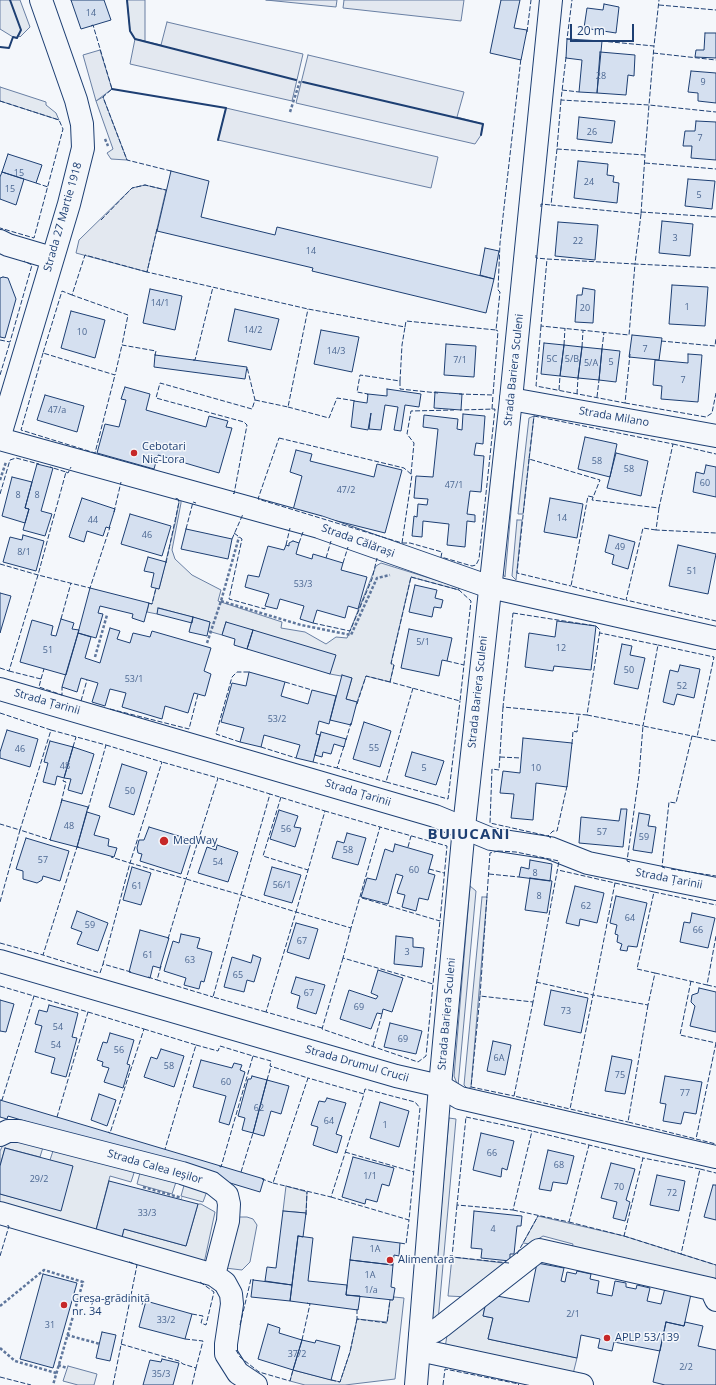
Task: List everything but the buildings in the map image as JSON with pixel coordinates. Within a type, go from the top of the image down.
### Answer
[{"type":"street","name":"Strada 27 Martie 1918","points":[[0,435],[69,204],[83,148],[82,124],[76,100],[41,0]]},
{"type":"street","name":"Strada Bariera Sculeni","points":[[416,1385],[440,1086],[464,827],[511,399],[551,0]]},
{"type":"street","points":[[0,241],[8,245],[52,258]]},
{"type":"street","name":"Strada Milano","points":[[511,399],[716,436]]},
{"type":"street","name":"Strada Călărași","points":[[3,448],[319,527],[412,561],[490,587],[716,638]]},
{"type":"street","name":"Strada Țarinii","points":[[0,689],[435,816],[491,839],[550,848],[588,864],[716,889]]},
{"type":"street","name":"Strada Drumul Crucii","points":[[0,961],[396,1076],[440,1086],[460,1098],[716,1157]]},
{"type":"street","name":"Strada Calea Ieșilor","points":[[0,1135],[8,1131],[19,1131],[182,1173],[212,1183],[226,1195],[229,1204],[228,1221],[214,1275]]},
{"type":"street","points":[[0,1213],[214,1275],[225,1283],[231,1294],[232,1304],[226,1354],[238,1373],[256,1385]]},
{"type":"street","points":[[420,1343],[539,1250],[711,1289],[716,1300]]},
{"type":"street","points":[[420,1343],[582,1385]]},
{"type":"path","points":[[290,112],[300,80]]},
{"type":"path","points":[[0,480],[3,448]]},
{"type":"path","points":[[207,643],[221,601],[239,537]]},
{"type":"path","points":[[221,601],[301,625],[351,635],[377,578],[398,574],[412,561]]},
{"type":"path","points":[[95,657],[107,615]]},
{"type":"path","points":[[141,1187],[183,1198]]},
{"type":"path","points":[[0,1306],[44,1270],[83,1282],[52,1385]]},
{"type":"path","points":[[67,1335],[100,1344]]},
{"type":"path","points":[[0,1348],[16,1361],[56,1372]]},
{"type":"path","points":[[58,1365],[67,1368]]},
{"type":"shaded area","points":[[0,0],[20,0],[30,27],[20,37],[18,35],[17,38],[13,37],[0,29]]},
{"type":"shaded area","points":[[127,0],[145,0],[145,41],[135,39],[130,31]]},
{"type":"shaded area","points":[[266,0],[337,0],[336,7]]},
{"type":"shaded area","points":[[344,0],[464,0],[461,21],[343,8]]},
{"type":"shaded area","points":[[167,22],[303,54],[292,101],[130,64],[135,39],[161,45]]},
{"type":"shaded area","points":[[100,50],[112,89],[96,101],[83,55]]},
{"type":"shaded area","points":[[308,55],[464,92],[457,117],[483,124],[481,135],[475,144],[296,103]]},
{"type":"shaded area","points":[[0,87],[46,102],[46,105],[56,113],[59,120],[0,101]]},
{"type":"shaded area","points":[[103,97],[127,160],[111,159],[107,153],[113,149],[96,101]]},
{"type":"shaded area","points":[[226,108],[438,157],[431,188],[218,140]]},
{"type":"shaded area","points":[[145,185],[166,190],[147,272],[76,253],[79,240],[132,188]]},
{"type":"shaded area","points":[[534,416],[523,514],[518,514],[529,418]]},
{"type":"shaded area","points":[[519,423],[505,577],[501,571]]},
{"type":"shaded area","points":[[178,499],[181,500],[181,503],[172,550],[175,559],[192,575],[221,590],[218,601],[282,622],[281,628],[305,632],[326,644],[336,637],[347,638],[376,566],[381,563],[458,587],[459,590],[411,577],[391,663],[394,665],[390,682],[366,676],[357,702],[346,699],[352,678],[330,674],[226,622],[222,635],[208,631],[210,622],[159,608],[157,614],[147,612],[149,603],[152,604],[156,588],[159,589],[175,524],[179,502]]},
{"type":"shaded area","points":[[517,520],[522,520],[516,580],[512,576]]},
{"type":"shaded area","points":[[470,886],[476,891],[458,1086],[454,1076]]},
{"type":"shaded area","points":[[482,897],[487,897],[471,1087],[468,1089],[464,1085]]},
{"type":"shaded area","points":[[449,1118],[456,1119],[438,1321],[431,1326]]},
{"type":"shaded area","points":[[6,1139],[44,1144],[40,1157],[5,1148],[0,1166],[0,1151]]},
{"type":"shaded area","points":[[55,1145],[136,1167],[131,1182],[110,1176],[96,1230],[122,1237],[124,1229],[186,1246],[198,1204],[201,1204],[215,1212],[203,1268],[0,1210],[0,1194],[61,1210],[50,1160]]},
{"type":"shaded area","points":[[141,1169],[177,1179],[172,1194],[137,1184]]},
{"type":"shaded area","points":[[185,1182],[207,1191],[203,1202],[181,1196]]},
{"type":"shaded area","points":[[286,1186],[307,1192],[306,1213],[283,1211]]},
{"type":"shaded area","points":[[538,1216],[624,1236],[716,1265],[716,1283],[571,1252],[573,1244],[543,1236],[530,1244],[523,1243]]},
{"type":"shaded area","points":[[239,1217],[253,1219],[257,1225],[250,1262],[242,1270],[225,1268]]},
{"type":"shaded area","points":[[452,1257],[512,1264],[469,1297],[448,1296]]},
{"type":"shaded area","points":[[394,1297],[404,1298],[395,1379],[345,1385],[305,1385],[290,1381],[293,1370],[340,1382],[350,1352],[357,1319],[387,1322],[390,1300],[393,1300]]},
{"type":"shaded area","points":[[486,1302],[483,1316],[493,1318],[488,1339],[577,1358],[573,1374],[445,1348],[448,1329]]},
{"type":"shaded area","points":[[68,1366],[97,1374],[94,1385],[78,1385],[63,1381]]},
{"type":"fence","points":[[527,32],[531,0]]},
{"type":"fence","points":[[571,39],[567,39],[572,0]]},
{"type":"fence","points":[[601,41],[654,46],[659,0]]},
{"type":"fence","points":[[659,5],[716,10]]},
{"type":"fence","points":[[91,26],[93,25],[112,89],[103,97],[127,160],[171,171],[171,173]]},
{"type":"fence","points":[[566,57],[561,100],[649,105],[654,46]]},
{"type":"fence","points":[[653,53],[716,60]]},
{"type":"fence","points":[[157,229],[147,272],[308,309],[405,327],[406,321],[496,330],[500,292],[498,290],[500,243],[521,58]]},
{"type":"fence","points":[[562,90],[579,92]]},
{"type":"fence","points":[[561,100],[557,149],[645,155],[649,105],[716,112]]},
{"type":"fence","points":[[0,101],[59,120],[63,129],[34,238],[0,228]]},
{"type":"fence","points":[[557,149],[551,205],[641,214],[645,155]]},
{"type":"fence","points":[[645,163],[716,169]]},
{"type":"fence","points":[[36,183],[48,187]]},
{"type":"fence","points":[[101,220],[132,188],[145,185],[166,190]]},
{"type":"fence","points":[[541,207],[541,204],[551,205]]},
{"type":"fence","points":[[641,212],[716,217]]},
{"type":"fence","points":[[641,214],[635,264],[716,268]]},
{"type":"fence","points":[[147,272],[85,255],[72,295],[128,315],[122,345],[156,351],[155,355],[157,355]]},
{"type":"fence","points":[[536,255],[536,258],[635,264],[629,335],[541,326],[547,259]]},
{"type":"fence","points":[[0,340],[10,342],[32,265],[24,261]]},
{"type":"fence","points":[[193,360],[195,360],[213,287]]},
{"type":"fence","points":[[72,295],[62,291],[43,353],[115,375],[122,345]]},
{"type":"fence","points":[[255,400],[288,407],[308,309]]},
{"type":"fence","points":[[541,326],[536,386],[625,403],[630,354]]},
{"type":"fence","points":[[367,395],[368,394],[357,392],[360,375],[400,381],[402,345],[405,327]]},
{"type":"fence","points":[[564,345],[565,328]]},
{"type":"fence","points":[[459,394],[493,395],[498,331],[496,330]]},
{"type":"fence","points":[[582,347],[583,331]]},
{"type":"fence","points":[[602,349],[604,332]]},
{"type":"fence","points":[[661,341],[715,346],[716,338]]},
{"type":"fence","points":[[0,375],[10,342]]},
{"type":"fence","points":[[43,353],[21,430],[95,453],[115,375]]},
{"type":"fence","points":[[233,493],[234,494],[247,425],[244,422],[156,398],[160,383],[252,409],[255,400],[247,367]]},
{"type":"fence","points":[[559,390],[560,376]]},
{"type":"fence","points":[[577,394],[578,378]]},
{"type":"fence","points":[[597,397],[599,380]]},
{"type":"fence","points":[[400,381],[400,389],[438,393]]},
{"type":"fence","points":[[625,403],[706,417],[712,413],[716,393]]},
{"type":"fence","points":[[492,409],[493,395]]},
{"type":"fence","points":[[288,407],[329,418],[337,398],[356,401]]},
{"type":"fence","points":[[402,543],[410,543],[442,552],[441,557],[472,566],[476,565],[479,559],[495,409],[460,410]]},
{"type":"fence","points":[[411,474],[414,443],[407,434],[411,411],[454,410]]},
{"type":"fence","points":[[534,416],[673,444],[659,508],[592,500],[600,480],[529,459],[534,416]]},
{"type":"fence","points":[[279,438],[404,468],[412,475],[402,543],[258,499],[279,438]]},
{"type":"fence","points":[[673,444],[716,454]]},
{"type":"fence","points":[[0,494],[10,460],[16,458],[39,464]]},
{"type":"fence","points":[[529,459],[517,573],[571,586]]},
{"type":"fence","points":[[0,564],[38,575],[66,472],[50,467]]},
{"type":"fence","points":[[66,472],[68,473],[71,467]]},
{"type":"fence","points":[[114,512],[121,482]]},
{"type":"fence","points":[[593,497],[588,496],[571,586],[626,600]]},
{"type":"fence","points":[[166,563],[179,502],[178,499],[174,498]]},
{"type":"fence","points":[[186,529],[193,502],[196,503]]},
{"type":"fence","points":[[659,508],[656,530],[716,533]]},
{"type":"fence","points":[[232,539],[243,514]]},
{"type":"fence","points":[[0,668],[9,671],[38,575],[90,588],[110,527]]},
{"type":"fence","points":[[286,545],[290,528]]},
{"type":"fence","points":[[656,530],[643,528],[626,600],[716,621]]},
{"type":"fence","points":[[299,543],[303,532]]},
{"type":"fence","points":[[234,533],[242,539],[229,599],[265,609],[265,606]]},
{"type":"fence","points":[[326,558],[331,541]]},
{"type":"fence","points":[[343,563],[348,547]]},
{"type":"fence","points":[[313,623],[350,631],[372,579],[377,558]]},
{"type":"fence","points":[[411,577],[459,590],[471,601],[460,701],[390,682],[394,665],[391,664],[411,577]]},
{"type":"fence","points":[[61,619],[71,583]]},
{"type":"fence","points":[[148,603],[152,604],[156,588],[157,589]]},
{"type":"fence","points":[[513,613],[596,626],[600,630],[587,715],[503,707],[513,613]]},
{"type":"fence","points":[[587,715],[643,726],[658,645],[600,633]]},
{"type":"fence","points":[[630,862],[627,861],[639,775],[643,726],[697,737],[714,657],[658,645]]},
{"type":"fence","points":[[447,661],[464,665]]},
{"type":"fence","points":[[41,679],[44,669]]},
{"type":"fence","points":[[9,671],[41,679],[39,687],[62,695],[62,687]]},
{"type":"fence","points":[[240,742],[216,734],[232,677],[237,672],[249,672]]},
{"type":"fence","points":[[357,704],[366,676],[390,682]]},
{"type":"fence","points":[[81,701],[87,680]]},
{"type":"fence","points":[[285,682],[312,690]]},
{"type":"fence","points":[[413,688],[386,782],[448,799],[460,701]]},
{"type":"fence","points":[[110,709],[189,729],[198,694]]},
{"type":"fence","points":[[503,707],[499,770],[492,769],[490,823],[548,836]]},
{"type":"fence","points":[[0,713],[51,730],[20,830],[0,824]]},
{"type":"fence","points":[[572,744],[573,731],[577,732],[579,715]]},
{"type":"fence","points":[[346,740],[351,723]]},
{"type":"fence","points":[[51,730],[106,745],[88,809]]},
{"type":"fence","points":[[665,868],[662,867],[669,802],[676,803],[692,736]]},
{"type":"fence","points":[[73,747],[76,737]]},
{"type":"fence","points":[[697,737],[716,741]]},
{"type":"fence","points":[[106,745],[162,762],[130,863],[111,857]]},
{"type":"fence","points":[[344,746],[337,768],[386,782]]},
{"type":"fence","points":[[261,747],[296,758]]},
{"type":"fence","points":[[500,757],[521,758]]},
{"type":"fence","points":[[131,972],[103,964],[130,863],[186,879],[218,778],[162,762]]},
{"type":"fence","points":[[313,762],[337,768]]},
{"type":"fence","points":[[61,803],[66,782],[63,781],[64,778]]},
{"type":"fence","points":[[168,939],[186,879],[241,895],[270,794],[218,778]]},
{"type":"fence","points":[[551,838],[548,836],[553,831],[557,831],[567,786]]},
{"type":"fence","points":[[266,1012],[213,997],[241,895],[296,912],[325,811],[270,794]]},
{"type":"fence","points":[[281,797],[263,856],[308,870]]},
{"type":"fence","points":[[322,1028],[266,1012],[296,912],[351,928],[380,827],[325,811]]},
{"type":"fence","points":[[362,898],[440,921],[447,846],[380,827]]},
{"type":"fence","points":[[0,902],[20,830],[51,840]]},
{"type":"fence","points":[[408,847],[411,836]]},
{"type":"fence","points":[[79,847],[77,847],[43,955],[100,973],[103,964]]},
{"type":"fence","points":[[498,851],[516,852],[559,861],[533,1002],[480,996],[490,853],[498,851]]},
{"type":"fence","points":[[429,869],[444,873]]},
{"type":"fence","points":[[671,869],[716,876]]},
{"type":"fence","points":[[536,982],[593,995],[615,883],[558,870]]},
{"type":"fence","points":[[489,874],[519,877]]},
{"type":"fence","points":[[615,883],[654,892],[637,969],[655,973],[648,1005],[593,995],[570,1109],[628,1122]]},
{"type":"fence","points":[[654,892],[716,905]]},
{"type":"fence","points":[[351,928],[343,958],[433,984],[440,921]]},
{"type":"fence","points":[[655,973],[707,985],[716,936]]},
{"type":"fence","points":[[0,943],[43,955]]},
{"type":"fence","points":[[343,958],[322,1029],[418,1062],[426,1056],[433,984]]},
{"type":"fence","points":[[161,966],[157,980],[213,997]]},
{"type":"fence","points":[[148,977],[157,980]]},
{"type":"fence","points":[[691,981],[680,1035],[716,1043]]},
{"type":"fence","points":[[707,985],[716,987]]},
{"type":"fence","points":[[0,986],[34,996],[2,1100],[0,1100]]},
{"type":"fence","points":[[34,996],[88,1012],[57,1117],[56,1116]]},
{"type":"fence","points":[[480,996],[471,1087],[514,1096]]},
{"type":"fence","points":[[533,1002],[514,1096],[570,1109]]},
{"type":"fence","points":[[648,1005],[628,1122],[696,1139]]},
{"type":"fence","points":[[88,1012],[144,1029],[110,1133],[108,1132]]},
{"type":"fence","points":[[373,1046],[382,1014]]},
{"type":"fence","points":[[144,1029],[196,1045],[165,1149]]},
{"type":"fence","points":[[716,1043],[696,1139],[716,1144]]},
{"type":"fence","points":[[196,1045],[218,1051],[220,1046],[253,1056],[221,1167],[219,1166]]},
{"type":"fence","points":[[253,1056],[271,1061],[270,1066],[308,1078],[273,1183],[262,1179]]},
{"type":"fence","points":[[267,1080],[271,1066]]},
{"type":"fence","points":[[273,1183],[331,1197],[364,1094],[308,1078]]},
{"type":"fence","points":[[331,1197],[409,1220],[420,1108],[415,1102],[365,1089],[364,1094]]},
{"type":"fence","points":[[466,1117],[532,1131],[513,1210],[457,1205],[466,1117]]},
{"type":"fence","points":[[513,1210],[569,1222],[589,1145],[532,1131]]},
{"type":"fence","points":[[241,1172],[253,1133]]},
{"type":"fence","points":[[569,1222],[624,1236],[643,1158],[589,1145]]},
{"type":"fence","points":[[345,1152],[414,1172]]},
{"type":"fence","points":[[624,1236],[681,1254],[700,1169],[643,1158]]},
{"type":"fence","points":[[700,1169],[716,1173]]},
{"type":"fence","points":[[306,1215],[307,1192]]},
{"type":"fence","points":[[457,1205],[452,1257],[509,1263]]},
{"type":"fence","points":[[517,1254],[538,1216]]},
{"type":"fence","points":[[400,1243],[406,1244],[409,1220]]},
{"type":"fence","points":[[0,1256],[9,1226],[6,1225]]},
{"type":"fence","points":[[681,1254],[716,1265]]},
{"type":"fence","points":[[113,1385],[137,1265],[127,1261]]},
{"type":"fence","points":[[240,1325],[251,1279],[254,1280]]},
{"type":"fence","points":[[192,1314],[203,1316],[201,1323],[206,1325],[214,1292],[200,1282]]},
{"type":"fence","points":[[357,1309],[357,1319],[387,1323],[390,1300]]},
{"type":"fence","points":[[302,1340],[310,1304],[307,1303]]},
{"type":"fence","points":[[331,1380],[340,1382],[350,1352],[357,1319]]},
{"type":"fence","points":[[185,1339],[203,1341],[196,1368]]},
{"type":"fence","points":[[121,1344],[179,1361],[183,1364],[196,1368],[192,1385]]},
{"type":"fence","points":[[236,1350],[240,1357],[259,1372],[290,1381],[293,1370]]},
{"type":"fence","points":[[443,1385],[445,1369],[519,1384],[518,1385]]},
{"type":"fence","points":[[0,1377],[31,1385]]},
{"type":"wall","points":[[0,47],[9,48],[13,37],[17,38],[21,30],[10,0]]},
{"type":"wall","points":[[127,0],[130,31],[135,39],[296,80]]},
{"type":"wall","points":[[303,82],[483,124],[481,135]]},
{"type":"wall","points":[[112,89],[226,108],[218,140]]},
{"type":"place","name":"Cebotari Nic-Lora","points":[[134,453]]},
{"type":"place","name":"MedWay","points":[[164,841]]},
{"type":"place","name":"Alimentară","points":[[390,1260]]},
{"type":"place","name":"Creșa-grădiniță nr. 34","points":[[64,1305]]},
{"type":"place","name":"APLP 53/139","points":[[607,1338]]},
{"type":"district","name":"BUIUCANI","points":[[469,835]]}]
